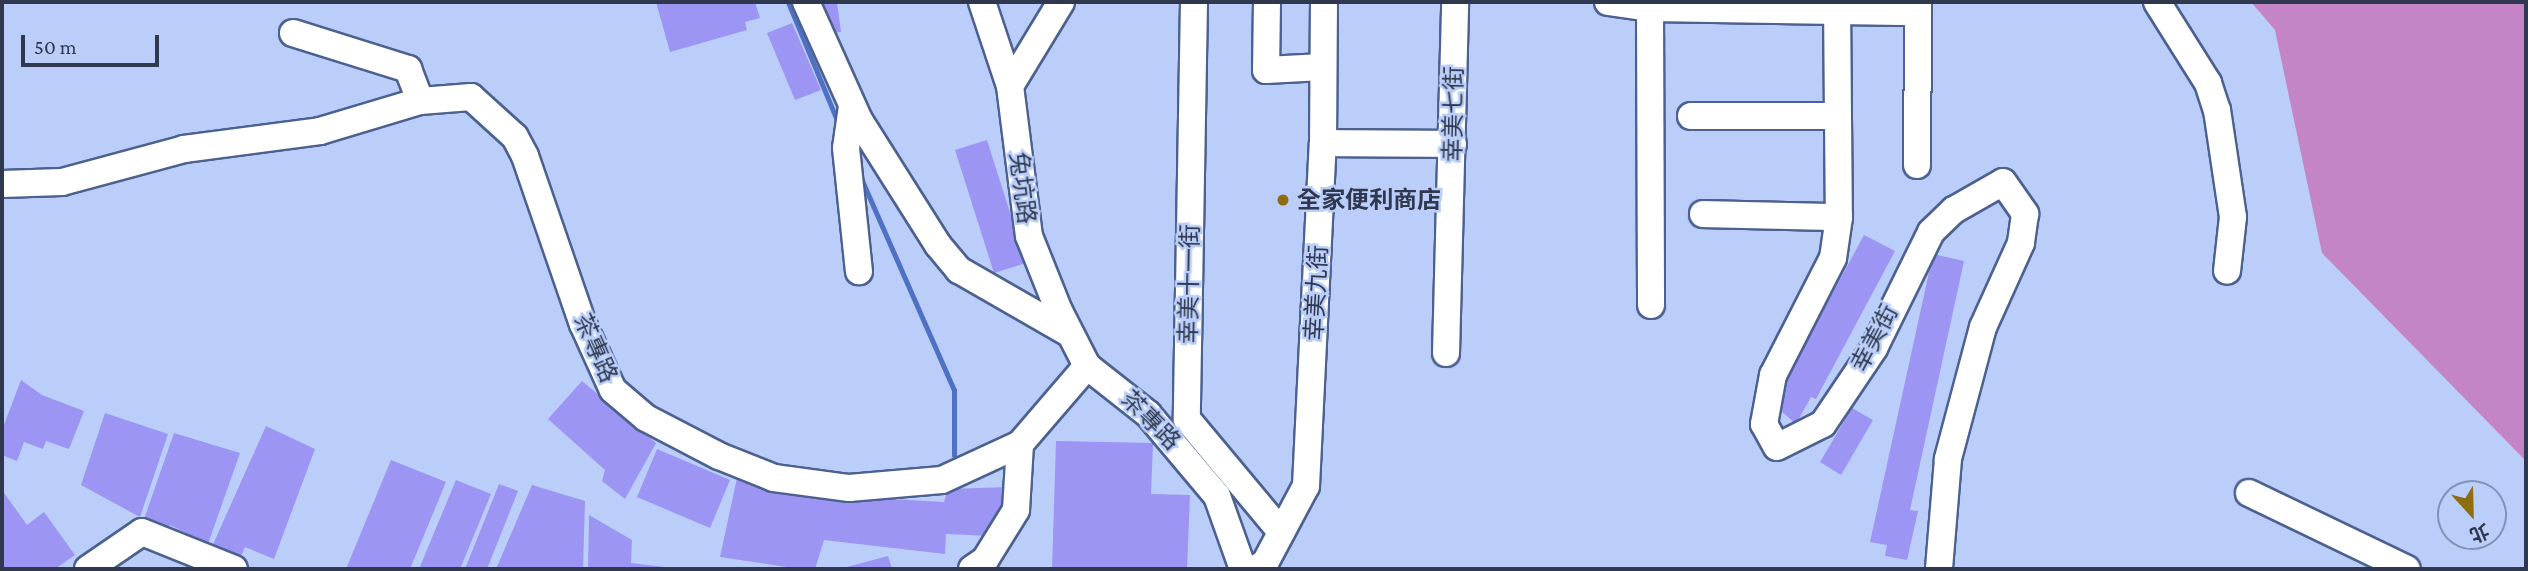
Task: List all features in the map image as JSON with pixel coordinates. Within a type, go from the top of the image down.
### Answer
[{"type":"street","points":[[806,2],[852,106],[912,206],[959,270],[1072,335]]},
{"type":"street","name":"兔坑路","points":[[982,2],[1010,86],[1029,236],[1087,366]]},
{"type":"street","points":[[1010,86],[1061,2]]},
{"type":"street","name":"幸美十一街","points":[[1195,2],[1187,419],[1281,532]]},
{"type":"street","points":[[1267,2],[1266,70],[1323,67]]},
{"type":"street","name":"幸美九街","points":[[1255,569],[1265,563],[1306,486],[1324,143],[1324,2]]},
{"type":"street","name":"幸美七街","points":[[1446,353],[1455,2]]},
{"type":"street","points":[[1608,2],[1664,6],[1917,7],[1917,165]]},
{"type":"street","points":[[2157,2],[2208,83],[2217,110],[2233,217],[2227,271]]},
{"type":"street","points":[[1651,305],[1664,6]]},
{"type":"street","name":"幸美街","points":[[1837,7],[1839,216],[1833,258],[1773,375],[1765,424],[1777,447],[1823,424],[1874,348],[1931,232],[1954,210],[2003,182],[2025,214],[2021,243],[1983,327],[1948,459],[1939,569]]},
{"type":"street","points":[[293,33],[408,69],[420,101]]},
{"type":"street","name":"茶專路","points":[[2,184],[62,182],[184,149],[320,131],[420,101],[471,97],[515,137],[583,324],[613,390],[646,418],[774,478],[849,488],[942,480],[1020,444],[1087,366],[1118,386],[1184,453],[1217,496],[1243,569]]},
{"type":"street","points":[[852,106],[846,148],[859,271]]},
{"type":"street","points":[[1691,116],[1836,116]]},
{"type":"street","points":[[1324,143],[1453,144]]},
{"type":"street","points":[[1703,214],[1839,216]]},
{"type":"street","points":[[978,564],[1016,510],[1020,444]]},
{"type":"street","points":[[2249,493],[2407,569]]},
{"type":"street","points":[[88,569],[142,532],[234,569]]},
{"type":"shaded area","points":[[2251,2],[2526,2],[2526,461],[2322,253],[2275,30]]},
{"type":"building","points":[[656,2],[755,2],[760,18],[745,22],[747,30],[670,52]]},
{"type":"building","points":[[819,2],[837,2],[841,32],[831,33]]},
{"type":"building","points":[[792,23],[821,90],[795,100],[767,33]]},
{"type":"building","points":[[987,140],[1026,263],[994,273],[955,150]]},
{"type":"building","points":[[1864,235],[1895,251],[1816,399],[1811,397],[1796,424],[1773,404]]},
{"type":"building","points":[[1933,254],[1964,261],[1910,510],[1918,511],[1907,560],[1885,556],[1887,545],[1870,542]]},
{"type":"building","points":[[21,380],[42,395],[84,411],[69,449],[46,441],[43,449],[24,442],[17,461],[2,455],[2,430]]},
{"type":"building","points":[[582,381],[656,443],[625,499],[602,481],[605,470],[548,419]]},
{"type":"building","points":[[1852,408],[1873,420],[1841,475],[1820,462]]},
{"type":"building","points":[[105,413],[168,434],[140,517],[81,485]]},
{"type":"building","points":[[266,426],[315,449],[274,559],[245,547],[238,563],[210,551]]},
{"type":"building","points":[[174,433],[240,453],[208,544],[170,525],[167,533],[143,522]]},
{"type":"building","points":[[1056,441],[1153,443],[1151,494],[1190,495],[1187,569],[1052,569]]},
{"type":"building","points":[[657,449],[730,480],[710,528],[637,497]]},
{"type":"building","points":[[391,460],[446,482],[410,569],[346,569]]},
{"type":"building","points":[[737,478],[783,493],[944,502],[948,489],[1010,487],[990,536],[946,534],[945,554],[824,540],[815,569],[800,569],[720,557]]},
{"type":"building","points":[[456,480],[491,494],[460,569],[419,569]]},
{"type":"building","points":[[499,484],[518,491],[487,569],[465,569]]},
{"type":"building","points":[[532,485],[585,501],[583,569],[496,569]]},
{"type":"building","points":[[2,490],[27,525],[44,512],[75,555],[55,569],[2,569]]},
{"type":"building","points":[[589,515],[632,540],[631,563],[681,569],[588,569]]},
{"type":"building","points":[[888,556],[892,569],[843,569],[843,568]]},
{"type":"waterway","points":[[788,2],[839,125]]},
{"type":"waterway","points":[[860,176],[954,390],[954,455]]},
{"type":"place","name":"全家便利商店","points":[[1283,200]]}]
